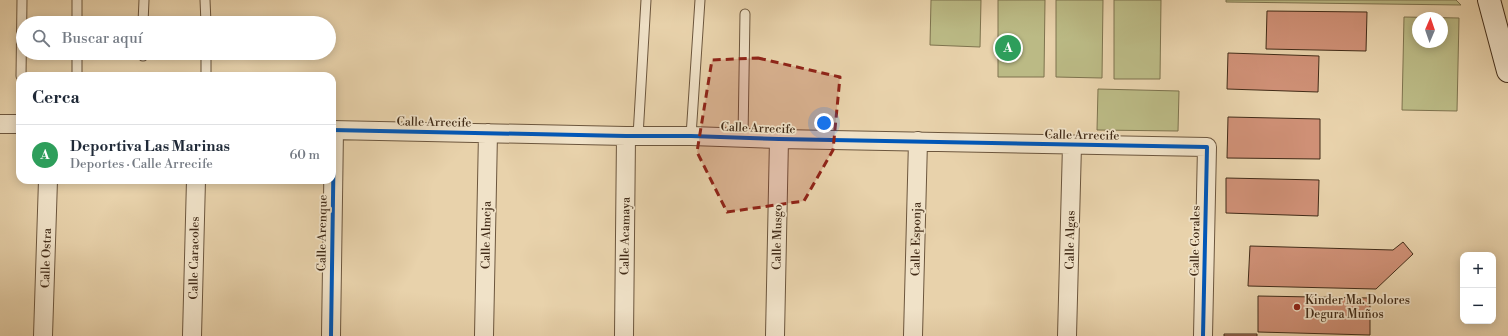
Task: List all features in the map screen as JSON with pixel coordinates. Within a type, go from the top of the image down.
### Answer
[{"type":"street","points":[[1472,0],[1491,9],[1508,71]]},
{"type":"street","points":[[0,124],[16,124]]},
{"type":"street","name":"Calle Arrecife","points":[[336,130],[1207,147]]},
{"type":"street","name":"Calle Almeja","points":[[484,336],[488,133]]},
{"type":"street","name":"Calle Acamaya","points":[[624,336],[632,136]]},
{"type":"street","name":"Calle Musgo","points":[[775,336],[779,139]]},
{"type":"street","name":"Calle Esponja","points":[[913,336],[918,142]]},
{"type":"street","name":"Calle Algas","points":[[1067,336],[1072,145]]},
{"type":"street","name":"Calle Corales","points":[[1203,336],[1207,147]]},
{"type":"street","name":"Calle Ostra","points":[[43,336],[48,184]]},
{"type":"street","name":"Calle Caracoles","points":[[192,336],[196,184]]},
{"type":"street","name":"Calle Arenque","points":[[331,336],[332,184]]},
{"type":"lane","points":[[22,0],[22,16]]},
{"type":"lane","points":[[76,0],[77,16]]},
{"type":"lane","points":[[143,16],[144,0]]},
{"type":"lane","points":[[205,0],[206,16]]},
{"type":"lane","points":[[632,136],[646,0]]},
{"type":"lane","points":[[691,136],[700,0]]},
{"type":"lane","points":[[743,137],[745,14]]},
{"type":"lane","points":[[21,60],[21,72]]},
{"type":"lane","points":[[77,60],[77,72]]},
{"type":"lane","points":[[206,60],[206,72]]},
{"type":"highlighted area","points":[[758,58],[840,77],[833,150],[804,201],[727,212],[697,152],[712,60]]},
{"type":"shaded area","points":[[931,0],[981,0],[980,47],[930,45]]},
{"type":"shaded area","points":[[998,0],[1045,0],[1044,77],[998,77]]},
{"type":"shaded area","points":[[1056,0],[1103,0],[1102,78],[1056,77]]},
{"type":"shaded area","points":[[1114,0],[1161,0],[1160,79],[1114,79]]},
{"type":"shaded area","points":[[1226,0],[1456,0],[1461,5],[1226,2]]},
{"type":"shaded area","points":[[1404,17],[1412,17],[1412,48],[1448,48],[1448,18],[1459,18],[1457,111],[1402,110]]},
{"type":"shaded area","points":[[1098,89],[1179,91],[1178,131],[1097,130]]},
{"type":"building","points":[[1267,11],[1367,12],[1366,51],[1266,49]]},
{"type":"building","points":[[1228,53],[1319,56],[1318,92],[1227,89]]},
{"type":"building","points":[[1228,117],[1320,119],[1320,159],[1227,158]]},
{"type":"building","points":[[1226,178],[1319,180],[1318,216],[1226,213]]},
{"type":"building","points":[[1403,242],[1413,254],[1376,289],[1248,286],[1250,246],[1393,250]]},
{"type":"building","name":"Kinder Ma. Dolores Degura Muños","points":[[1258,296],[1370,298],[1370,335],[1258,332]]},
{"type":"building","points":[[1224,334],[1257,334],[1257,336],[1224,336]]},
{"type":"cycle path","points":[[336,130],[1207,147],[1203,336]]},
{"type":"cycle path","points":[[331,336],[333,184]]},
{"type":"place","name":"Deportiva Las Marinas","points":[[1008,48]]},
{"type":"place","name":"Kinder Ma. Dolores Degura Muños","points":[[1297,307]]}]
